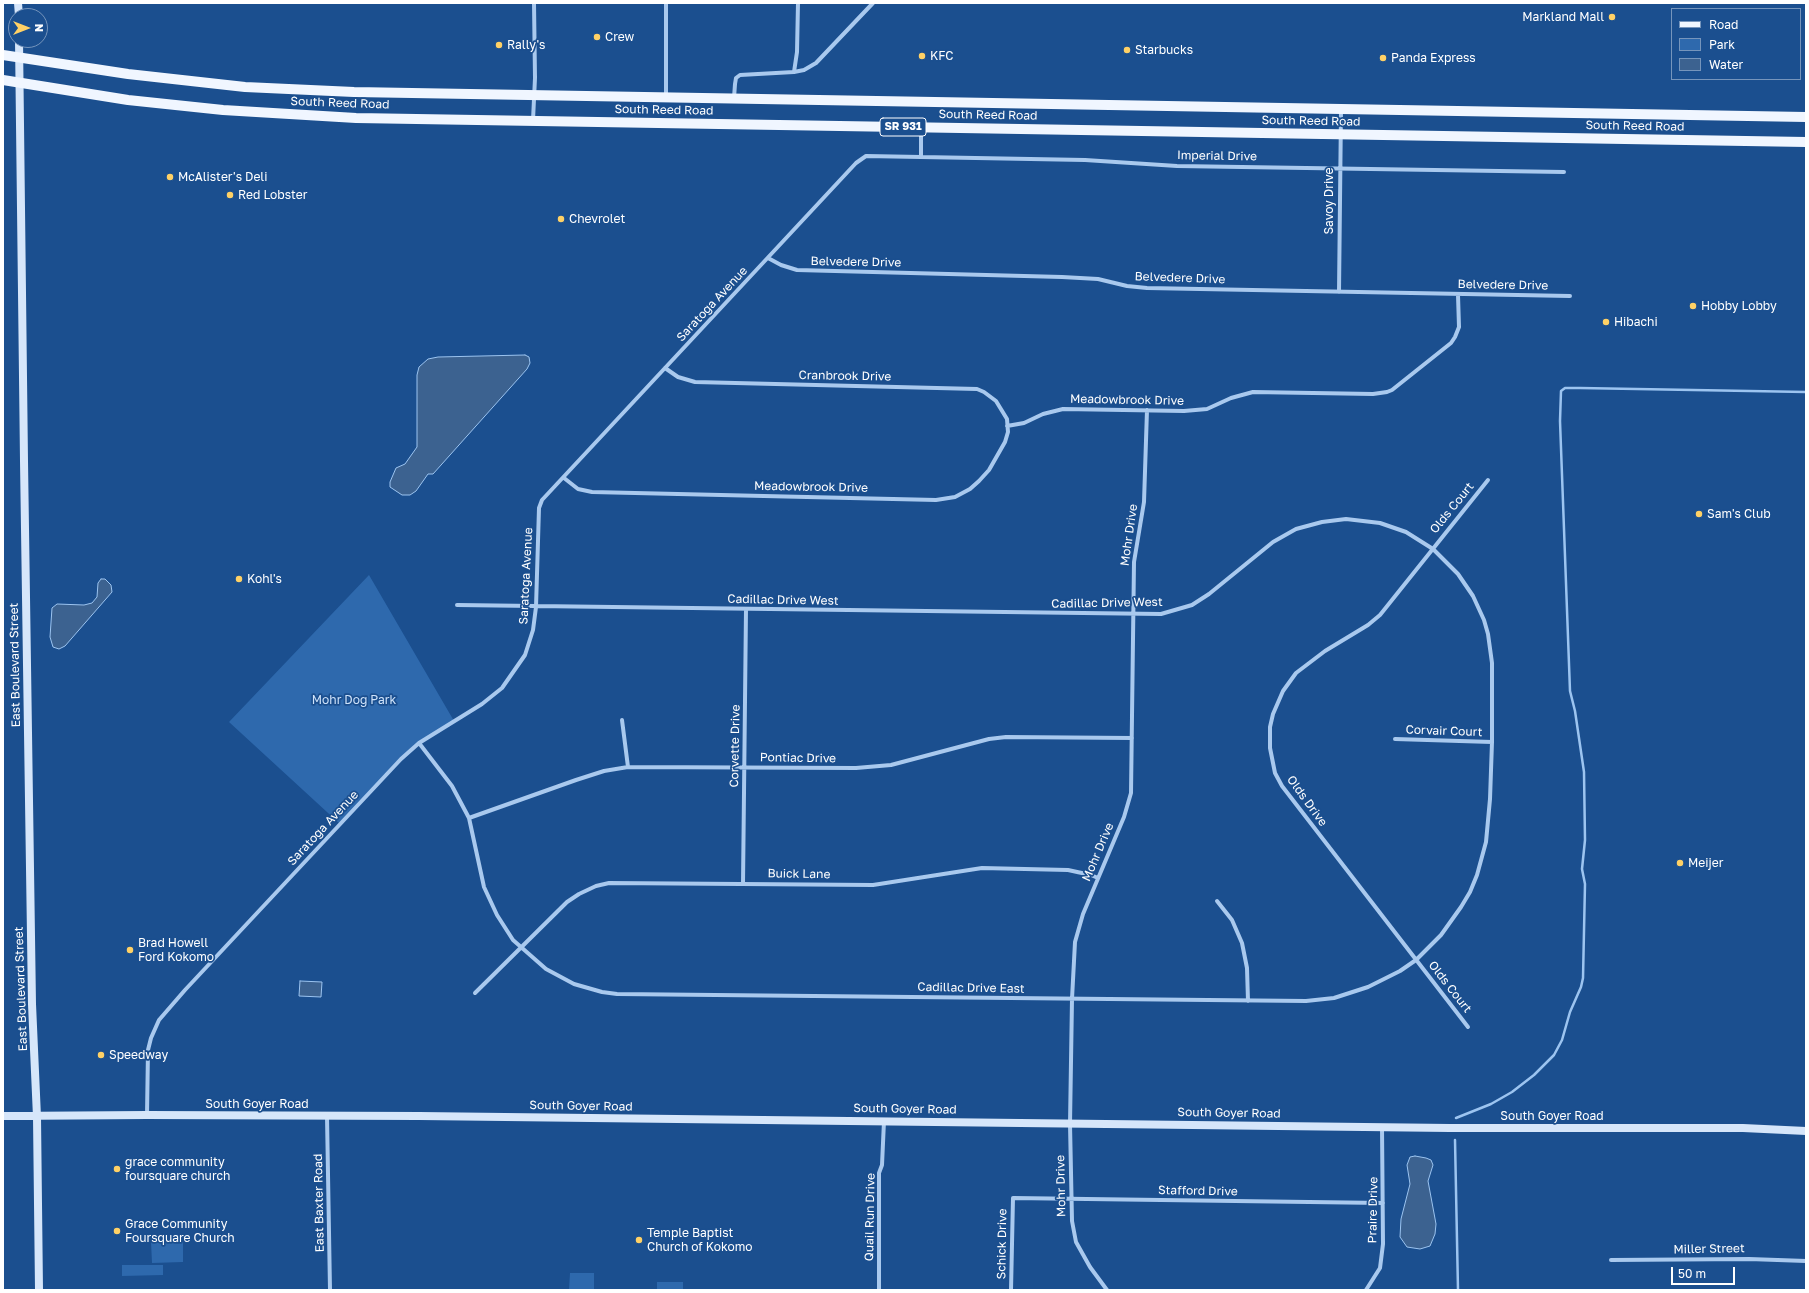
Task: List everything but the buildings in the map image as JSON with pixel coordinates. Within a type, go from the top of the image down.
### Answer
[{"type":"main road","name":"South Reed Road","points":[[3,55],[128,74],[245,87],[354,92],[1806,117]]},
{"type":"main road","name":"South Reed Road","points":[[3,80],[128,100],[223,110],[356,118],[1806,142]]},
{"type":"street","points":[[532,120],[534,96],[534,3]]},
{"type":"street","points":[[666,3],[666,98]]},
{"type":"street","points":[[794,72],[797,52],[798,3]]},
{"type":"street","points":[[734,99],[736,78],[740,75],[794,72],[804,70],[816,63],[873,3]]},
{"type":"street","name":"East Boulevard Street","points":[[19,48],[21,297],[32,989],[37,1117],[39,1290]]},
{"type":"street","name":"Savoy Drive","points":[[1338,292],[1341,110]]},
{"type":"street","points":[[921,127],[921,157]]},
{"type":"street","name":"Saratoga Avenue","points":[[147,1115],[148,1050],[151,1038],[159,1020],[185,990],[400,759],[419,743],[482,704],[502,688],[525,655],[533,630],[536,607],[539,508],[542,500],[856,163],[866,156],[869,156]]},
{"type":"street","name":"Imperial Drive","points":[[869,156],[1085,160],[1177,166],[1564,172]]},
{"type":"street","name":"Belvedere Drive","points":[[768,258],[781,265],[797,270],[1062,277],[1098,279],[1127,286],[1147,288],[1570,296]]},
{"type":"street","name":"Meadowbrook Drive","points":[[564,478],[578,489],[592,492],[936,500],[955,497],[970,489],[980,481],[989,470],[1005,442],[1007,426],[1024,423],[1043,414],[1063,409],[1184,411],[1207,409],[1231,398],[1253,392],[1373,394],[1392,390],[1450,343],[1455,337],[1459,327],[1458,295]]},
{"type":"street","name":"Cranbrook Drive","points":[[665,368],[678,378],[695,382],[976,389],[984,392],[996,401],[1006,419],[1007,426]]},
{"type":"street","name":"Mohr Drive","points":[[1107,1290],[1090,1267],[1076,1242],[1072,1221],[1070,1124],[1072,999],[1075,942],[1083,914],[1124,817],[1131,793],[1134,562],[1144,502],[1147,410]]},
{"type":"street","name":"Olds Court","points":[[1433,549],[1488,480]]},
{"type":"street","name":"Cadillac Drive West","points":[[457,606],[1133,615],[1162,614],[1192,605],[1209,594],[1273,542],[1296,529],[1322,522],[1346,519],[1380,523],[1406,532],[1433,549],[1458,574],[1473,596],[1484,620],[1488,634],[1492,664],[1492,742]]},
{"type":"street","name":"Olds Drive","points":[[1416,960],[1282,786],[1275,774],[1270,748],[1270,727],[1273,714],[1283,691],[1296,673],[1325,651],[1368,625],[1380,615],[1433,549]]},
{"type":"street","name":"Corvette Drive","points":[[743,884],[746,609]]},
{"type":"street","points":[[622,720],[628,766]]},
{"type":"street","name":"Pontiac Drive","points":[[469,818],[576,780],[604,771],[628,766],[856,768],[891,765],[989,739],[1006,737],[1132,738]]},
{"type":"street","name":"Corvair Court","points":[[1395,739],[1492,742]]},
{"type":"street","name":"Cadillac Drive East","points":[[419,743],[452,786],[469,818],[484,887],[497,915],[513,940],[546,969],[574,984],[602,992],[617,994],[1306,1002],[1334,998],[1368,987],[1400,971],[1416,960],[1441,935],[1461,908],[1477,875],[1486,842],[1490,798],[1492,742]]},
{"type":"street","name":"Buick Lane","points":[[475,993],[567,902],[578,894],[596,886],[609,883],[873,885],[982,868],[1068,870],[1098,878]]},
{"type":"street","points":[[1217,900],[1232,920],[1242,943],[1247,968],[1248,1001]]},
{"type":"street","name":"Olds Court","points":[[1416,960],[1468,1027]]},
{"type":"street","name":"South Goyer Road","points":[[3,1116],[327,1116],[1382,1127],[1743,1128],[1806,1131]]},
{"type":"street","name":"East Baxter Road","points":[[327,1116],[330,1290]]},
{"type":"street","name":"Quail Run Drive","points":[[879,1290],[879,1173],[882,1165],[884,1121]]},
{"type":"street","name":"Praire Drive","points":[[1366,1290],[1380,1268],[1383,1244],[1382,1127]]},
{"type":"street","name":"Stafford Drive","points":[[1013,1198],[1072,1200],[1383,1203]]},
{"type":"street","name":"Schick Drive","points":[[1011,1290],[1013,1198]]},
{"type":"street","name":"Miller Street","points":[[1611,1260],[1749,1259],[1806,1261]]},
{"type":"green space","name":"Mohr Dog Park","points":[[369,575],[454,721],[419,743],[340,824],[229,722]]},
{"type":"green space","points":[[151,1242],[183,1242],[183,1262],[152,1263]]},
{"type":"green space","points":[[122,1265],[163,1265],[163,1275],[122,1276]]},
{"type":"green space","points":[[570,1273],[594,1273],[594,1290],[569,1290]]},
{"type":"green space","points":[[657,1282],[683,1282],[683,1290],[657,1290]]},
{"type":"water","points":[[525,355],[529,357],[530,363],[527,369],[433,474],[428,474],[416,491],[410,495],[402,495],[390,487],[390,482],[396,468],[405,464],[417,447],[417,375],[419,367],[428,359],[438,357]]},
{"type":"water","points":[[101,579],[105,579],[111,585],[112,592],[65,646],[59,649],[53,647],[50,637],[52,608],[57,604],[84,605],[92,603],[97,597],[98,583]]},
{"type":"water","points":[[300,981],[322,982],[321,997],[299,996]]},
{"type":"water","points":[[1415,1156],[1431,1160],[1433,1165],[1428,1181],[1436,1224],[1435,1234],[1430,1246],[1420,1249],[1407,1247],[1400,1237],[1401,1219],[1410,1184],[1407,1165],[1410,1157]]},
{"type":"waterway","points":[[1456,1118],[1491,1104],[1512,1092],[1534,1075],[1554,1055],[1562,1040],[1570,1012],[1581,987],[1583,978],[1585,884],[1582,869],[1585,840],[1584,772],[1575,711],[1570,691],[1560,421],[1561,391],[1565,388],[1580,388],[1806,392]]},
{"type":"waterway","points":[[1455,1140],[1458,1290]]},
{"type":"place","name":"Markland Mall","points":[[1612,17]]},
{"type":"place","name":"Crew","points":[[597,37]]},
{"type":"place","name":"Rally's","points":[[499,45]]},
{"type":"place","name":"Starbucks","points":[[1127,50]]},
{"type":"place","name":"KFC","points":[[922,56]]},
{"type":"place","name":"Panda Express","points":[[1383,58]]},
{"type":"place","name":"McAlister's Deli","points":[[170,177]]},
{"type":"place","name":"Red Lobster","points":[[230,195]]},
{"type":"place","name":"Chevrolet","points":[[561,219]]},
{"type":"place","name":"Hobby Lobby","points":[[1693,306]]},
{"type":"place","name":"Hibachi","points":[[1606,322]]},
{"type":"place","name":"Sam's Club","points":[[1699,514]]},
{"type":"place","name":"Kohl's","points":[[239,579]]},
{"type":"place","name":"Meijer","points":[[1680,863]]},
{"type":"place","name":"Brad Howell Ford Kokomo","points":[[130,950]]},
{"type":"place","name":"Speedway","points":[[101,1055]]},
{"type":"place","name":"grace community foursquare church","points":[[117,1169]]},
{"type":"place","name":"Grace Community Foursquare Church","points":[[117,1231]]},
{"type":"place","name":"Temple Baptist Church of Kokomo","points":[[639,1240]]}]
